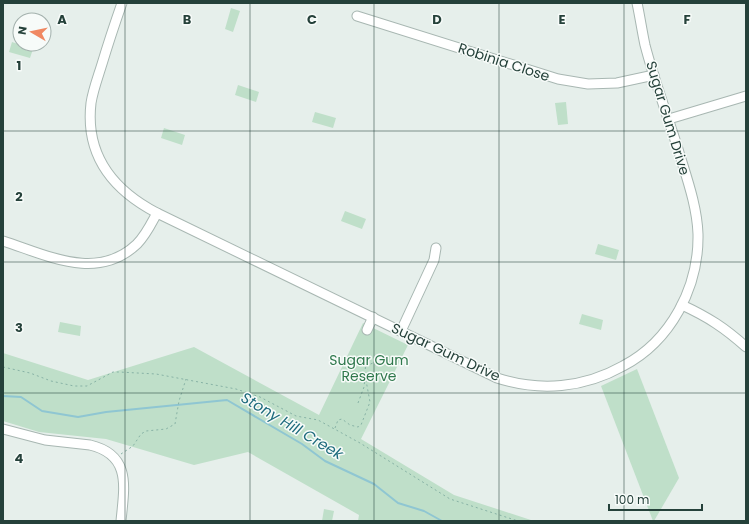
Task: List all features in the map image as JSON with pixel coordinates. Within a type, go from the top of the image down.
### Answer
[{"type":"street","name":"Sugar Gum Drive","points":[[122,3],[93,94],[91,108],[92,132],[98,155],[112,178],[129,196],[157,213],[486,372],[509,382],[553,387],[570,385],[609,374],[645,352],[661,337],[682,305],[692,280],[697,257],[698,234],[696,212],[669,119],[654,75],[637,3]]},
{"type":"street","name":"Robinia Close","points":[[357,16],[558,79],[588,84],[617,83],[654,75]]},
{"type":"street","points":[[669,119],[746,96]]},
{"type":"street","points":[[3,241],[63,260],[80,264],[96,264],[121,255],[137,244],[157,213]]},
{"type":"street","points":[[401,331],[434,260],[436,248]]},
{"type":"street","points":[[682,305],[702,314],[726,330],[746,347]]},
{"type":"street","points":[[367,330],[373,318]]},
{"type":"street","points":[[3,429],[45,440],[98,447],[110,454],[119,463],[124,480],[121,521]]},
{"type":"path","points":[[358,403],[364,387],[366,358]]},
{"type":"path","points":[[365,367],[380,360]]},
{"type":"path","points":[[3,367],[74,386],[88,386],[113,372],[156,374],[236,389],[260,397],[296,416],[318,420],[360,443],[450,498],[518,521]]},
{"type":"path","points":[[334,429],[338,420],[342,418],[350,424],[358,427],[361,425],[370,402],[365,375]]},
{"type":"path","points":[[117,457],[133,446],[141,434],[146,431],[166,429],[175,424],[179,402],[187,379]]},
{"type":"green space","points":[[231,8],[240,11],[233,32],[225,29]]},
{"type":"green space","points":[[12,42],[12,52],[32,52],[30,58],[9,52]]},
{"type":"green space","points":[[238,85],[259,92],[256,102],[235,95]]},
{"type":"green space","points":[[566,102],[568,124],[558,125],[555,103]]},
{"type":"green space","points":[[315,112],[336,118],[333,128],[312,122]]},
{"type":"green space","points":[[164,128],[185,135],[182,145],[161,138]]},
{"type":"green space","points":[[345,211],[366,219],[362,229],[341,221]]},
{"type":"green space","points":[[598,244],[619,250],[616,260],[595,254]]},
{"type":"green space","points":[[582,314],[603,320],[601,330],[579,324]]},
{"type":"green space","points":[[60,322],[81,326],[80,336],[58,332]]},
{"type":"green space","name":"Sugar Gum Reserve","points":[[363,323],[408,345],[361,439],[454,495],[534,521],[358,521],[359,515],[248,452],[194,465],[106,439],[39,432],[3,421],[3,353],[88,380],[194,347],[319,415]]},
{"type":"green space","points":[[637,369],[679,478],[654,521],[601,386]]},
{"type":"green space","points":[[324,509],[334,511],[332,521],[322,521]]},
{"type":"waterway","name":"Stony Hill Creek","points":[[3,396],[21,397],[42,411],[78,417],[106,412],[227,400],[302,444],[325,461],[374,484],[398,503],[424,511],[442,521]]}]
